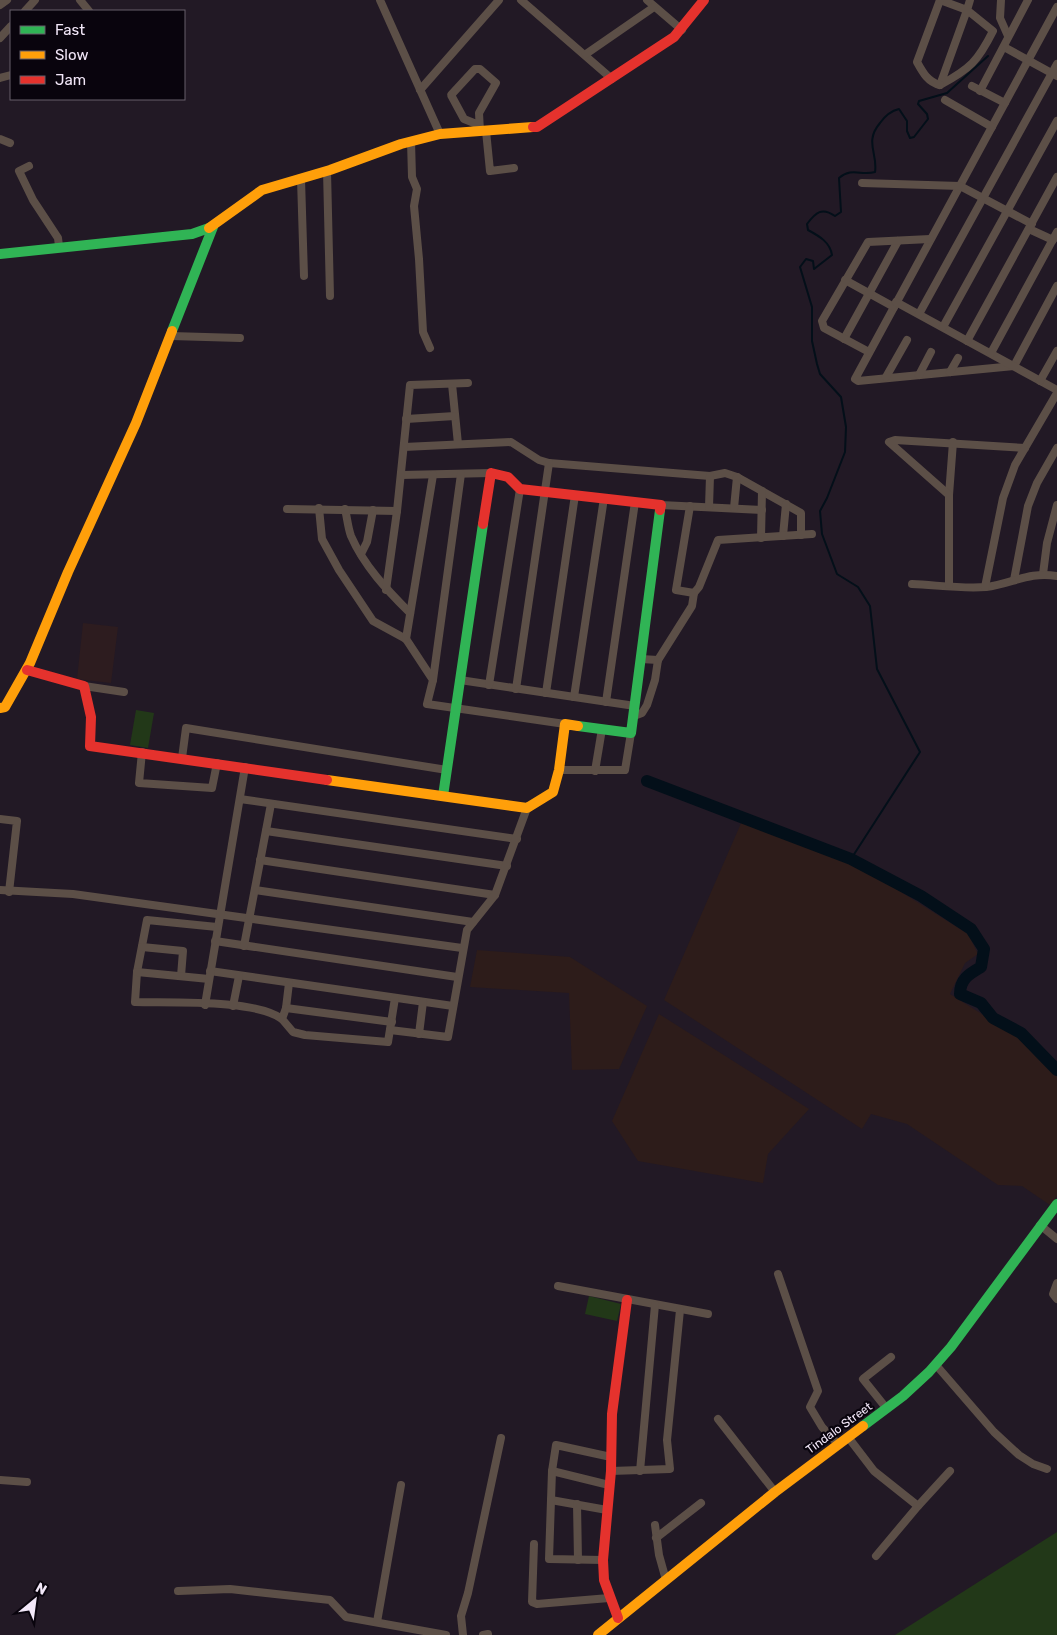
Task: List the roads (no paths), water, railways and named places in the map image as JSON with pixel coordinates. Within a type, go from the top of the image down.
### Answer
[{"type":"street","points":[[0,5],[7,0]]},
{"type":"street","points":[[80,0],[88,10]]},
{"type":"street","points":[[380,0],[440,134]]},
{"type":"street","points":[[420,90],[499,0]]},
{"type":"street","points":[[521,0],[586,54],[612,79]]},
{"type":"street","points":[[646,0],[682,30]]},
{"type":"street","points":[[0,254],[59,246],[192,234],[213,227],[240,204],[262,190],[327,171],[373,152],[440,134],[482,129],[537,127],[612,79],[682,30],[704,0]]},
{"type":"street","points":[[940,0],[967,10],[993,30],[981,55],[964,71],[940,85],[933,83],[926,77],[917,62],[940,0]]},
{"type":"street","points":[[940,85],[970,0]]},
{"type":"street","points":[[1001,0],[1000,18],[1008,36]]},
{"type":"street","points":[[980,90],[1028,0]]},
{"type":"street","points":[[586,54],[654,7]]},
{"type":"street","points":[[1014,366],[855,380],[1057,7]]},
{"type":"street","points":[[0,38],[10,27]]},
{"type":"street","points":[[1004,47],[1054,74]]},
{"type":"street","points":[[919,314],[1054,74],[1057,64]]},
{"type":"street","points":[[482,129],[464,119],[451,95],[475,69],[480,70],[496,82],[479,113],[490,171],[514,168]]},
{"type":"street","points":[[972,86],[1005,103]]},
{"type":"street","points":[[945,100],[992,127]]},
{"type":"street","points":[[943,327],[1057,121]]},
{"type":"street","points":[[0,139],[10,143]]},
{"type":"street","points":[[411,141],[412,177],[417,189],[414,206],[423,332],[430,348]]},
{"type":"street","points":[[29,166],[19,171],[33,200],[58,238],[59,246]]},
{"type":"street","points":[[327,171],[330,296]]},
{"type":"street","points":[[968,341],[1057,177]]},
{"type":"street","points":[[301,179],[304,276]]},
{"type":"street","points":[[862,183],[960,186],[1008,212],[1053,240]]},
{"type":"street","points":[[0,708],[4,707],[27,670],[68,572],[136,423],[213,227]]},
{"type":"street","points":[[991,353],[1057,232]]},
{"type":"street","points":[[869,352],[821,325],[845,280],[868,242],[930,239]]},
{"type":"street","points":[[844,339],[898,241]]},
{"type":"street","points":[[1048,248],[1057,252]]},
{"type":"street","points":[[845,280],[919,314],[1057,391],[1015,466],[1003,498],[985,587]]},
{"type":"street","points":[[1014,366],[1057,286]]},
{"type":"street","points":[[171,336],[240,338]]},
{"type":"street","points":[[886,377],[907,340]]},
{"type":"street","points":[[1040,381],[1057,351]]},
{"type":"street","points":[[919,375],[930,352]]},
{"type":"street","points":[[950,372],[958,358]]},
{"type":"street","points":[[386,590],[397,511],[410,386],[468,383]]},
{"type":"street","points":[[452,384],[458,444]]},
{"type":"street","points":[[406,419],[455,416]]},
{"type":"street","points":[[949,495],[889,442],[895,440],[953,442],[1025,448]]},
{"type":"street","points":[[404,447],[511,442],[539,460],[549,463],[710,476],[725,473],[738,477],[801,513],[801,535]]},
{"type":"street","points":[[949,586],[949,495],[953,442]]},
{"type":"street","points":[[1014,580],[1028,506],[1037,482],[1057,448]]},
{"type":"street","points":[[516,688],[549,463]]},
{"type":"street","points":[[401,475],[491,473],[508,477],[520,489],[661,505],[762,510]]},
{"type":"street","points":[[443,796],[491,473]]},
{"type":"street","points":[[461,474],[433,680],[427,704],[632,732]]},
{"type":"street","points":[[406,640],[433,475]]},
{"type":"street","points":[[709,507],[710,476]]},
{"type":"street","points":[[734,508],[738,477]]},
{"type":"street","points":[[489,685],[520,489]]},
{"type":"street","points":[[761,538],[762,491]]},
{"type":"street","points":[[546,693],[575,495]]},
{"type":"street","points":[[574,697],[604,498]]},
{"type":"street","points":[[606,702],[635,502]]},
{"type":"street","points":[[783,536],[786,504]]},
{"type":"street","points":[[559,770],[625,770],[632,732],[661,505]]},
{"type":"street","points":[[1043,574],[1047,542],[1057,505]]},
{"type":"street","points":[[690,506],[676,590],[694,593]]},
{"type":"street","points":[[287,508],[397,511]]},
{"type":"street","points":[[319,508],[322,539],[338,570],[373,621],[406,640],[433,680]]},
{"type":"street","points":[[346,509],[351,535],[361,554],[386,590],[410,612]]},
{"type":"street","points":[[361,554],[367,542],[373,510]]},
{"type":"street","points":[[460,680],[606,702],[642,713],[647,705],[655,680],[658,660],[692,606],[694,593],[699,587],[718,540],[812,534]]},
{"type":"street","points":[[912,584],[985,587],[1028,575],[1043,574],[1057,576]]},
{"type":"street","points":[[641,659],[658,660]]},
{"type":"street","points":[[27,670],[84,686],[124,692]]},
{"type":"street","points":[[84,686],[92,717],[90,746],[527,808],[553,792],[559,770],[565,724]]},
{"type":"street","points":[[182,758],[186,728],[447,770]]},
{"type":"street","points":[[595,771],[602,728]]},
{"type":"street","points":[[142,752],[139,782],[212,788],[217,763]]},
{"type":"street","points":[[205,1005],[245,767]]},
{"type":"street","points":[[240,799],[517,839]]},
{"type":"street","points":[[244,946],[271,804]]},
{"type":"street","points":[[390,1030],[448,1037],[462,948],[467,930],[495,895],[527,808]]},
{"type":"street","points":[[0,819],[17,821],[9,892]]},
{"type":"street","points":[[266,831],[506,866]]},
{"type":"street","points":[[260,860],[495,895]]},
{"type":"street","points":[[0,890],[9,892],[73,894],[250,917],[462,948]]},
{"type":"street","points":[[255,890],[474,922]]},
{"type":"street","points":[[217,928],[148,920],[137,972],[135,1002],[233,1006],[273,1012],[293,1032],[305,1035],[388,1042],[395,998]]},
{"type":"street","points":[[215,942],[457,977]]},
{"type":"street","points":[[142,947],[183,951],[181,976]]},
{"type":"street","points":[[137,972],[181,976],[239,976],[453,1006]]},
{"type":"street","points":[[233,1006],[239,976]]},
{"type":"street","points":[[282,1019],[286,1008],[290,983]]},
{"type":"street","points":[[420,1034],[423,1002]]},
{"type":"street","points":[[286,1008],[392,1022]]},
{"type":"street","name":"Tindalo Street","points":[[598,1635],[775,1492],[887,1409],[936,1365],[1057,1204]]},
{"type":"street","points":[[1040,1225],[1057,1240]]},
{"type":"street","points":[[778,1274],[818,1391],[810,1407],[822,1427],[838,1444]]},
{"type":"street","points":[[1057,1283],[1052,1294],[1057,1298]]},
{"type":"street","points":[[558,1286],[708,1314]]},
{"type":"street","points":[[618,1618],[609,1598],[604,1580],[603,1560],[611,1471],[613,1407],[627,1300]]},
{"type":"street","points":[[640,1471],[655,1305]]},
{"type":"street","points":[[611,1471],[670,1469],[668,1440],[680,1310]]},
{"type":"street","points":[[887,1409],[863,1379],[891,1357]]},
{"type":"street","points":[[936,1365],[994,1432],[1019,1455],[1033,1464],[1048,1469]]},
{"type":"street","points":[[718,1420],[775,1492]]},
{"type":"street","points":[[848,1437],[874,1471],[918,1506]]},
{"type":"street","points":[[463,1635],[461,1612],[468,1593],[501,1438]]},
{"type":"street","points":[[603,1560],[549,1560],[552,1471],[556,1446],[611,1458]]},
{"type":"street","points":[[552,1471],[609,1485]]},
{"type":"street","points":[[876,1556],[950,1471]]},
{"type":"street","points":[[0,1480],[27,1482]]},
{"type":"street","points":[[376,1622],[402,1485]]},
{"type":"street","points":[[551,1500],[607,1510]]},
{"type":"street","points":[[656,1538],[701,1503]]},
{"type":"street","points":[[577,1504],[578,1560]]},
{"type":"street","points":[[655,1525],[656,1538],[666,1580]]},
{"type":"street","points":[[534,1544],[531,1600],[534,1604],[609,1598]]},
{"type":"street","points":[[178,1591],[230,1589],[330,1600],[338,1607],[343,1616],[376,1622],[413,1632],[446,1635]]},
{"type":"waterway","points":[[851,859],[920,752],[877,669],[870,606],[858,587],[837,574],[822,534],[820,511],[845,452],[846,427],[841,397],[820,374],[817,364],[812,341],[812,307],[800,267],[806,259],[813,261],[814,269],[832,255],[829,246],[820,237],[808,230],[807,224],[813,216],[820,212],[823,211],[835,216],[841,212],[839,178],[852,172],[875,172],[873,136],[875,130],[886,116],[899,109],[907,121],[907,131],[910,138],[914,137],[928,119],[927,114],[918,104],[919,101],[947,93],[988,56]]},
{"type":"waterway","points":[[647,781],[851,859],[921,896],[971,929],[984,949],[981,967],[963,981],[960,994],[981,1003],[993,1018],[1021,1033],[1057,1070]]}]
